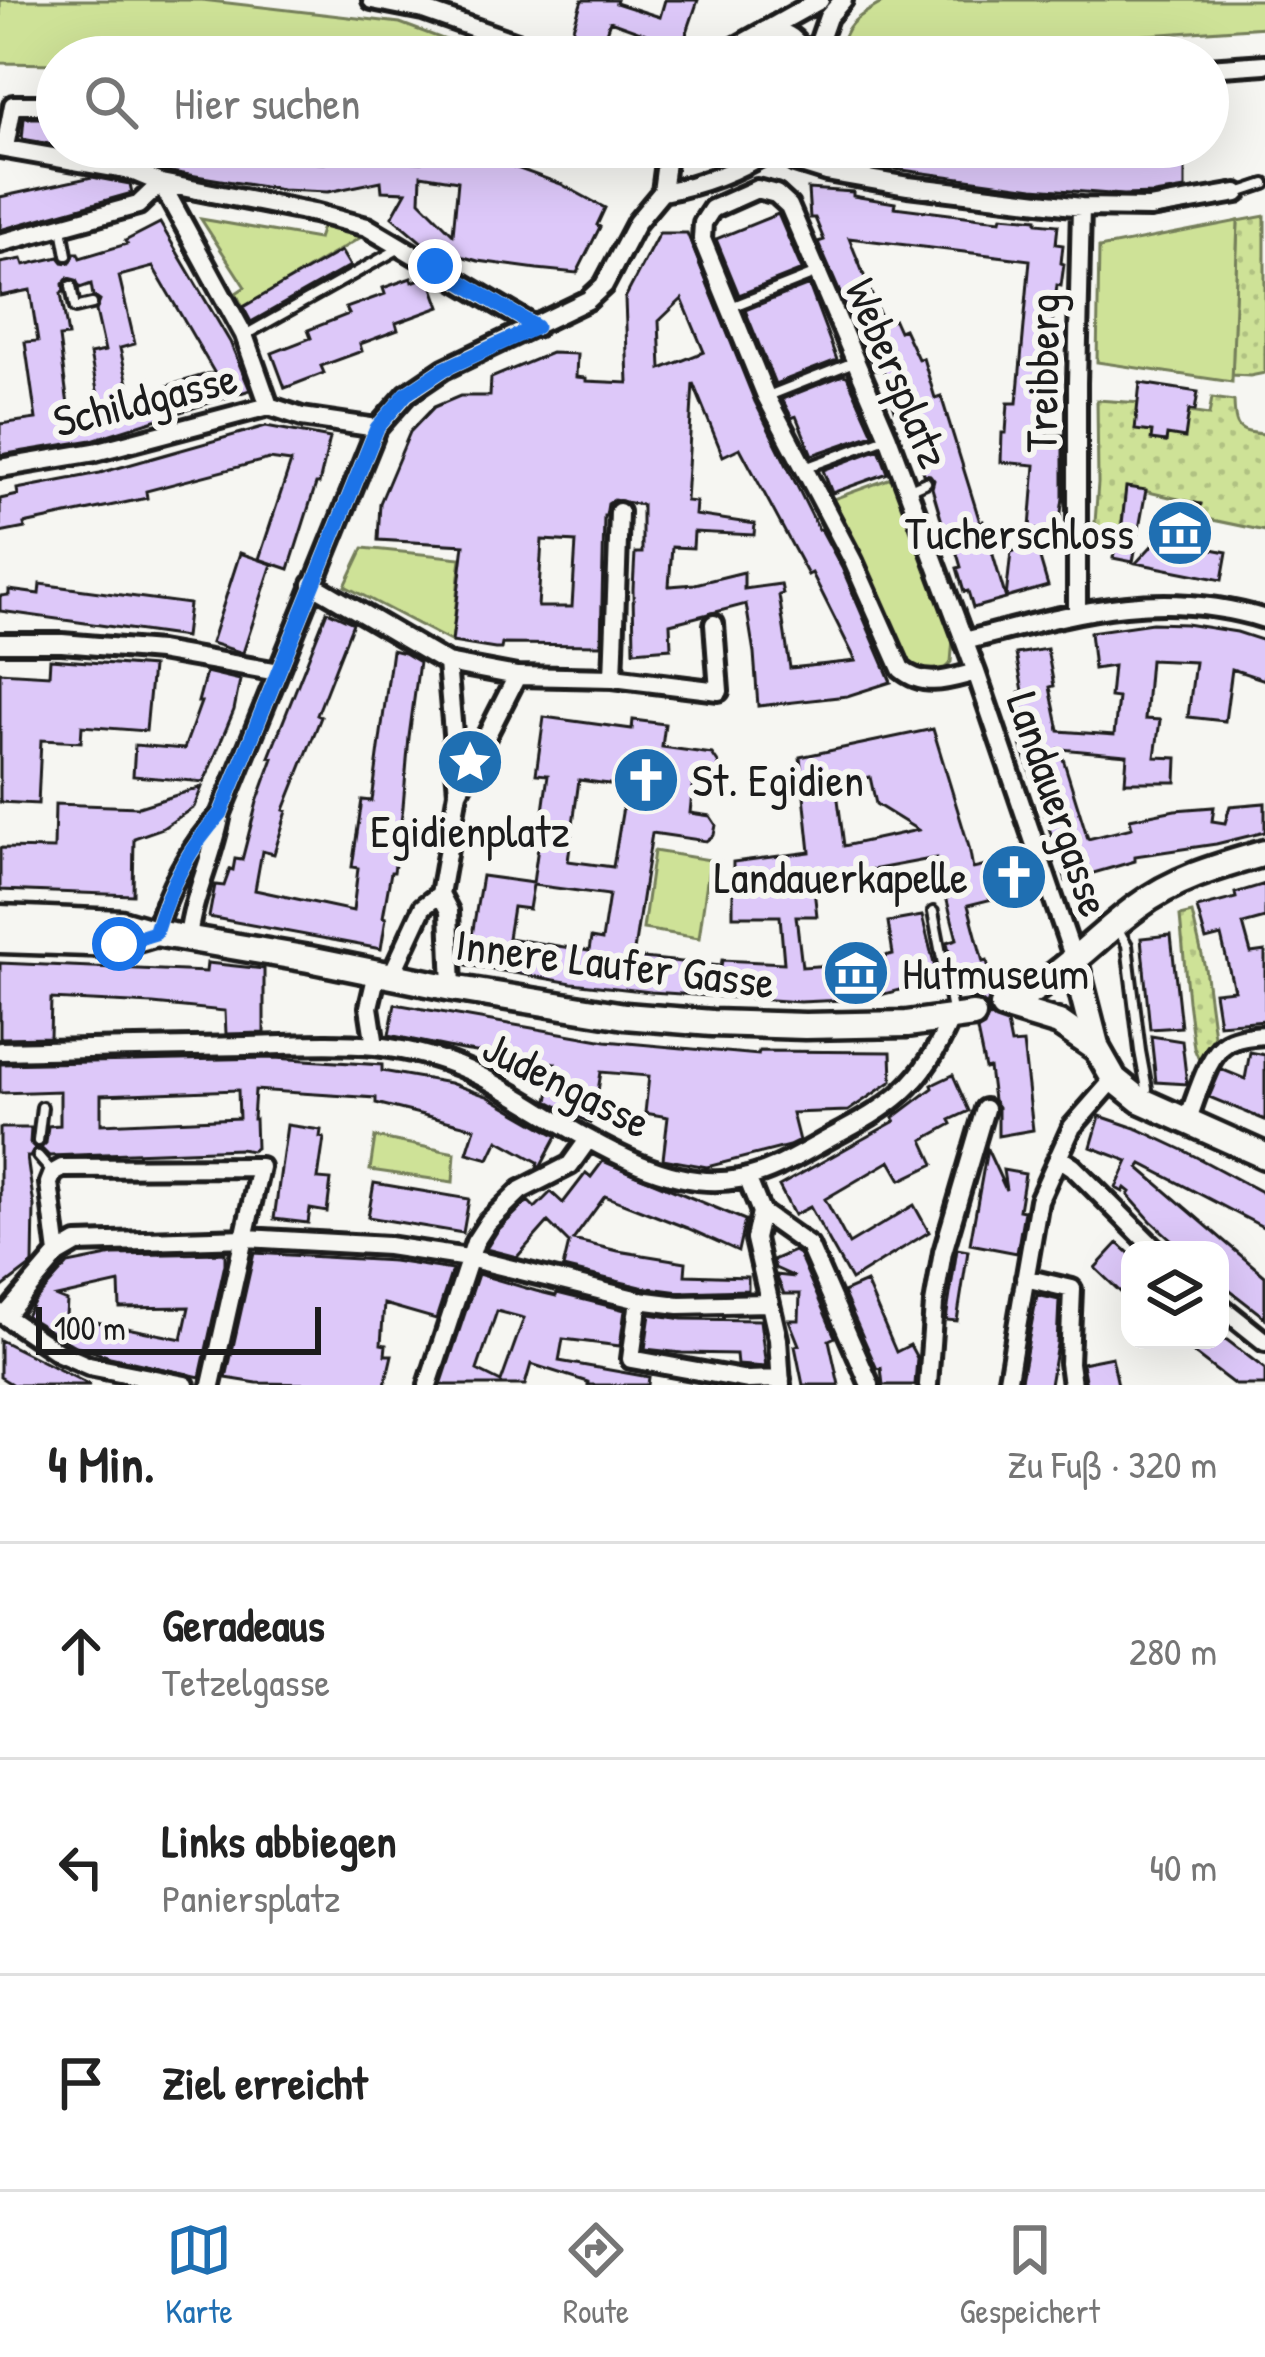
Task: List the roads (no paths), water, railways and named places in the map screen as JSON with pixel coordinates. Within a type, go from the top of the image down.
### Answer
[{"type":"street","points":[[372,0],[423,10],[478,36]]},
{"type":"street","points":[[758,36],[797,8],[820,0]]},
{"type":"street","points":[[821,36],[828,17],[843,0]]},
{"type":"street","points":[[770,30],[789,36]]},
{"type":"street","points":[[1229,67],[1265,64]]},
{"type":"street","points":[[36,106],[13,105],[3,148],[36,154]]},
{"type":"street","points":[[115,168],[160,183],[348,221],[383,234],[536,327]]},
{"type":"street","points":[[188,938],[192,907],[216,845],[221,813],[377,428],[406,394],[444,369],[588,300],[604,285],[637,222],[662,192],[665,168]]},
{"type":"street","points":[[662,192],[688,188],[736,168]]},
{"type":"street","points":[[815,168],[908,186],[1081,207],[1150,208],[1237,193]]},
{"type":"street","points":[[0,243],[138,205],[160,183]]},
{"type":"street","points":[[160,183],[244,335],[269,406]]},
{"type":"street","name":"Webersplatz","points":[[757,189],[772,192],[789,206],[826,282],[855,362],[884,405],[888,437],[976,672],[926,681],[901,669],[854,561],[766,396],[702,239],[703,223],[712,209],[757,189]]},
{"type":"street","name":"Treibberg","points":[[1077,612],[1081,207]]},
{"type":"street","name":"Schildgasse","points":[[0,468],[95,452],[269,406],[377,428]]},
{"type":"street","points":[[613,677],[619,512]]},
{"type":"street","points":[[312,584],[447,663],[517,676],[613,677],[719,692],[714,624]]},
{"type":"street","points":[[965,641],[1077,612],[1175,603],[1265,620]]},
{"type":"street","points":[[0,643],[159,651],[278,672]]},
{"type":"street","points":[[447,663],[458,792],[440,894],[448,911],[452,988]]},
{"type":"street","name":"Landauergasse","points":[[976,672],[1074,959]]},
{"type":"street","points":[[458,792],[517,676]]},
{"type":"street","points":[[0,940],[119,944],[155,933],[201,834],[221,813]]},
{"type":"street","points":[[1097,1049],[1059,1022],[1003,1006],[1042,986],[1154,895],[1186,879],[1265,853]]},
{"type":"street","points":[[375,1046],[369,1007],[423,907],[440,894]]},
{"type":"street","name":"Innere Laufer Gasse","points":[[0,918],[121,923],[155,933],[617,1015],[824,1026],[959,1018]]},
{"type":"street","points":[[1074,959],[1097,1049],[1114,1079],[1140,1100],[1265,1156]]},
{"type":"street","name":"Judengasse","points":[[0,1051],[375,1046],[436,1059],[481,1076],[588,1140],[657,1170],[717,1182],[771,1170],[880,1110],[930,1063],[959,1018]]},
{"type":"street","points":[[1187,1121],[1214,1053],[1238,1038],[1265,1035]]},
{"type":"street","points":[[1006,1385],[1039,1200],[1072,1127],[1114,1079]]},
{"type":"street","points":[[928,1385],[943,1252],[985,1109]]},
{"type":"street","points":[[428,1385],[468,1258],[488,1222],[520,1190],[570,1165],[588,1140]]},
{"type":"street","points":[[1058,1157],[1147,1241]]},
{"type":"street","points":[[58,1254],[49,1183],[62,1168],[260,1168],[211,1385]]},
{"type":"street","points":[[747,1177],[761,1212],[809,1246],[870,1385]]},
{"type":"street","points":[[639,1300],[631,1359],[748,1381],[781,1382],[778,1339],[755,1238],[761,1212]]},
{"type":"street","points":[[174,1384],[89,1366],[58,1353],[3,1314],[58,1254],[77,1243],[246,1238],[388,1246],[468,1258],[639,1300],[679,1305],[768,1303]]},
{"type":"street","points":[[1025,1278],[1072,1289],[1072,1385]]},
{"type":"street","points":[[1229,1313],[1265,1342]]},
{"type":"lane","points":[[1237,193],[1265,184]]},
{"type":"lane","points":[[62,227],[67,255]]},
{"type":"lane","points":[[244,335],[402,247]]},
{"type":"lane","points":[[729,307],[826,282]]},
{"type":"lane","points":[[71,286],[75,308],[92,304]]},
{"type":"lane","points":[[766,396],[855,362]]},
{"type":"lane","points":[[803,469],[888,437]]},
{"type":"lane","points":[[908,490],[926,482]]},
{"type":"lane","points":[[933,913],[959,1018]]},
{"type":"lane","points":[[1115,925],[1127,945],[1147,1089],[1140,1100]]},
{"type":"lane","points":[[38,1142],[42,1107]]},
{"type":"lane","points":[[38,1156],[53,1173]]},
{"type":"place","name":"Tucherschloss","points":[[1180,533]]},
{"type":"place","name":"Egidienplatz","points":[[470,762]]},
{"type":"place","name":"St. Egidien","points":[[646,780]]},
{"type":"place","name":"Landauerkapelle","points":[[1014,877]]},
{"type":"place","name":"Hutmuseum","points":[[856,973]]}]
